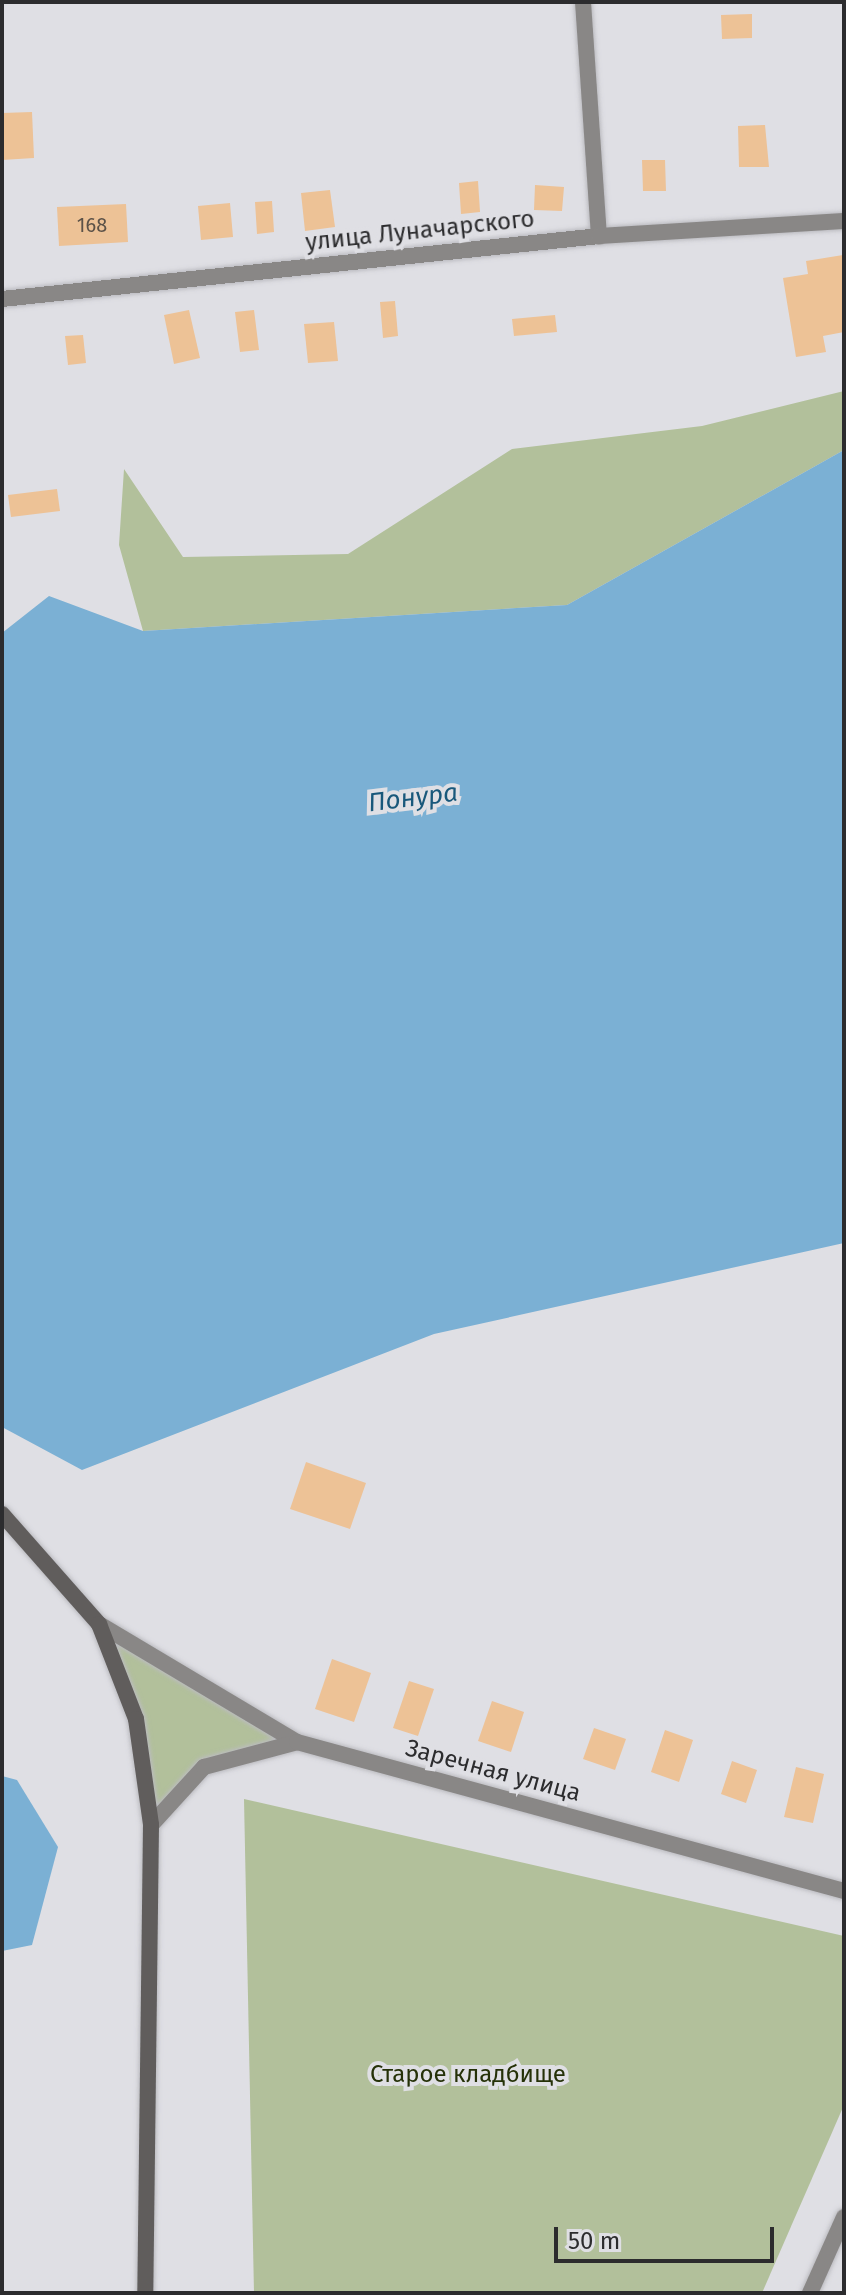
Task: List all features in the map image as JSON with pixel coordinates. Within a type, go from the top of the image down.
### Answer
[{"type":"street","points":[[583,2],[599,236]]},
{"type":"street","name":"улица Луначарского","points":[[2,299],[599,236],[844,221]]},
{"type":"street","points":[[2,1514],[99,1624],[297,1742]]},
{"type":"street","points":[[99,1624],[136,1719],[151,1825],[145,2293]]},
{"type":"street","points":[[151,1825],[204,1767],[297,1742]]},
{"type":"street","name":"Заречная улица","points":[[297,1742],[844,1891]]},
{"type":"street","points":[[810,2293],[844,2217]]},
{"type":"green space","points":[[844,391],[844,450],[567,605],[143,631],[119,545],[124,469],[183,557],[348,554],[512,449],[702,426]]},
{"type":"green space","points":[[99,1624],[297,1742],[204,1767],[151,1825],[136,1719]]},
{"type":"green space","name":"Старое кладбище","points":[[244,1799],[844,1936],[844,2105],[762,2293],[254,2293]]},
{"type":"water","name":"Понура","points":[[844,450],[844,1243],[434,1334],[82,1470],[2,1427],[2,633],[49,596],[143,631],[567,605]]},
{"type":"water","points":[[2,1776],[17,1780],[58,1847],[32,1945],[2,1951]]},
{"type":"building","points":[[752,14],[752,38],[722,39],[721,15]]},
{"type":"building","points":[[32,112],[34,158],[2,160],[2,113]]},
{"type":"building","points":[[765,125],[769,167],[739,167],[738,126]]},
{"type":"building","points":[[642,160],[665,160],[666,191],[643,191]]},
{"type":"building","points":[[478,181],[480,212],[461,214],[459,183]]},
{"type":"building","points":[[535,185],[564,187],[562,211],[534,210]]},
{"type":"building","points":[[330,190],[335,227],[305,231],[301,193]]},
{"type":"building","points":[[272,201],[274,232],[257,234],[255,202]]},
{"type":"building","points":[[230,203],[233,237],[201,240],[198,206]]},
{"type":"building","points":[[126,204],[128,242],[59,246],[57,207]]},
{"type":"building","points":[[843,255],[844,332],[823,336],[826,352],[796,357],[783,278],[808,274],[806,261]]},
{"type":"building","points":[[395,301],[398,336],[383,338],[380,302]]},
{"type":"building","points":[[189,310],[200,358],[174,364],[164,315]]},
{"type":"building","points":[[254,310],[259,350],[240,352],[235,312]]},
{"type":"building","points":[[555,315],[557,332],[514,336],[512,319]]},
{"type":"building","points":[[334,322],[338,361],[308,363],[304,324]]},
{"type":"building","points":[[83,335],[86,363],[68,365],[65,336]]},
{"type":"building","points":[[57,489],[60,511],[11,517],[8,495]]},
{"type":"building","points":[[306,1462],[366,1483],[350,1529],[290,1509]]},
{"type":"building","points":[[332,1659],[371,1673],[354,1722],[315,1709]]},
{"type":"building","points":[[409,1681],[434,1689],[418,1736],[393,1728]]},
{"type":"building","points":[[492,1701],[524,1712],[511,1752],[478,1741]]},
{"type":"building","points":[[594,1728],[626,1739],[615,1770],[583,1759]]},
{"type":"building","points":[[665,1730],[693,1740],[679,1782],[651,1772]]},
{"type":"building","points":[[732,1761],[757,1770],[746,1803],[721,1794]]},
{"type":"building","points":[[796,1767],[824,1774],[813,1823],[784,1817]]}]
